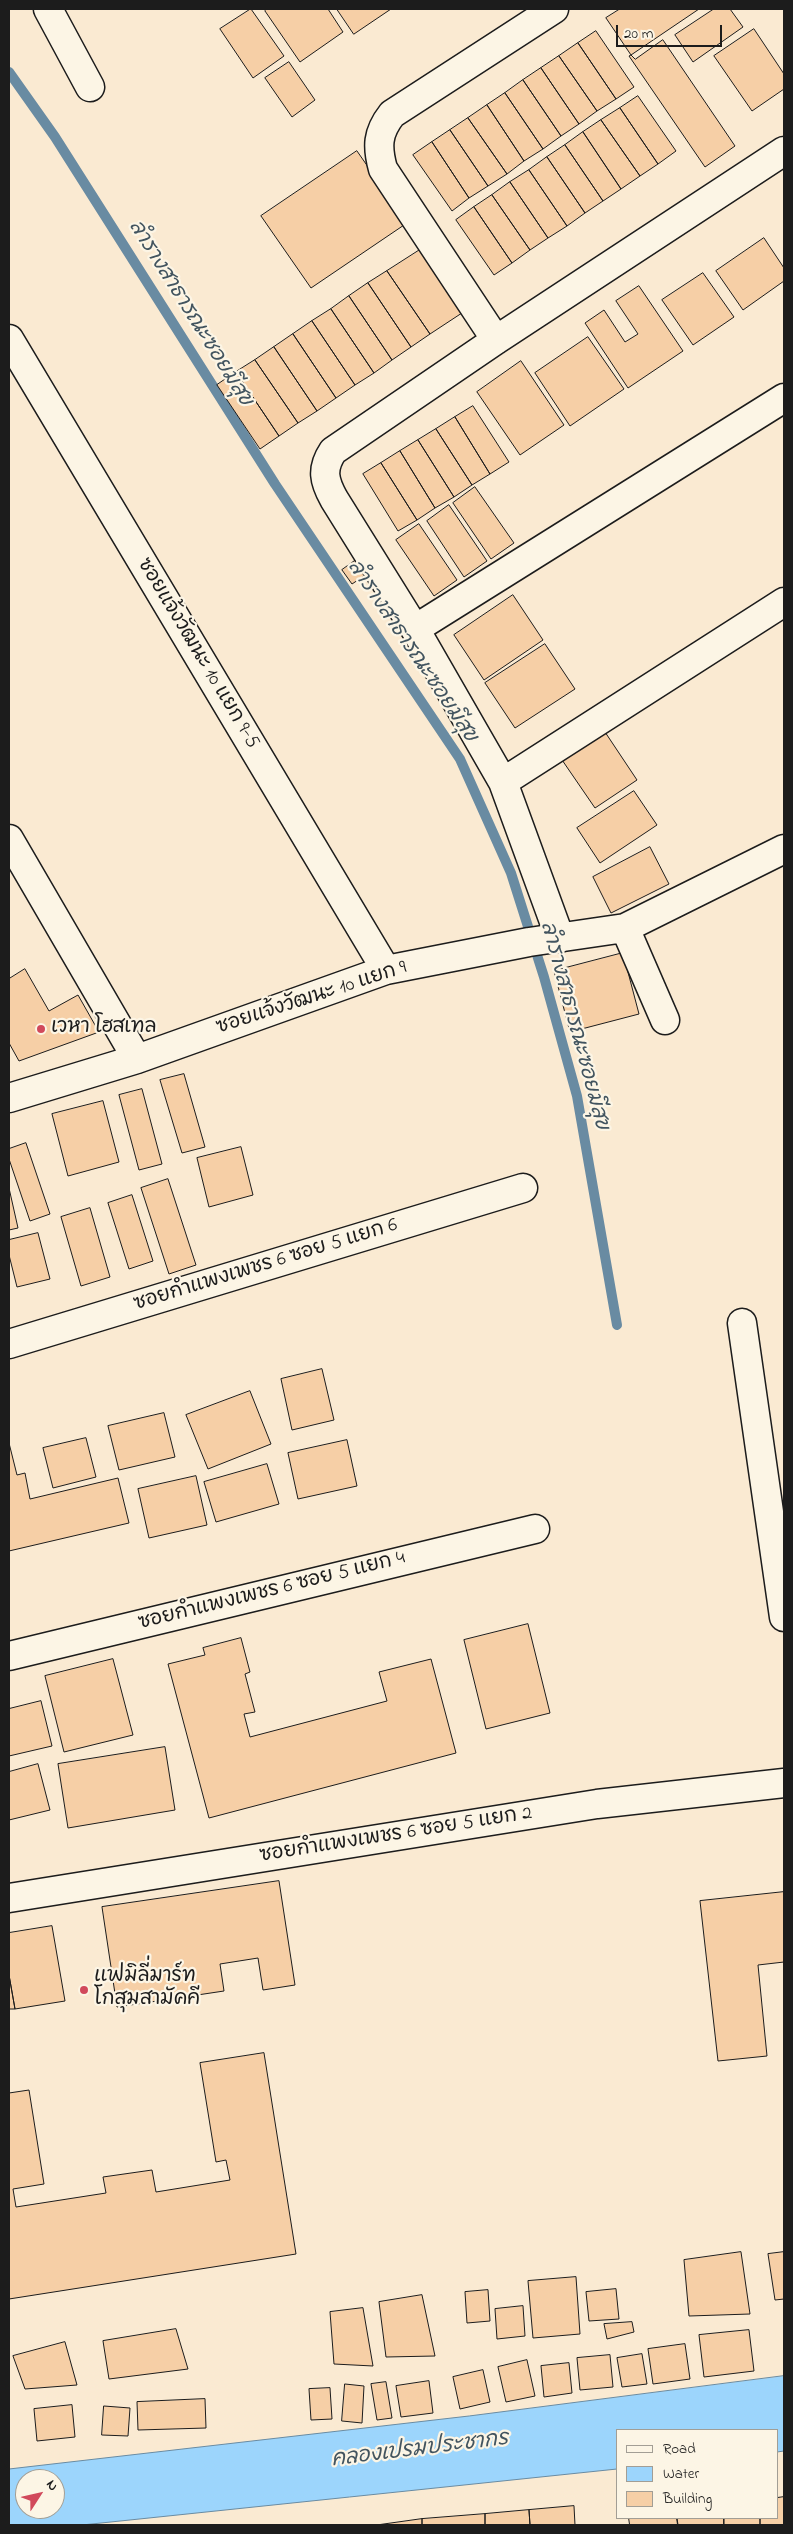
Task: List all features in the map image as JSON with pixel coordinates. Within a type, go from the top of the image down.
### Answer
[{"type":"street","points":[[48,9],[90,87]]},
{"type":"street","points":[[496,340],[383,169],[378,153],[378,139],[383,126],[392,114],[554,9]]},
{"type":"street","points":[[544,940],[502,782],[415,629],[334,499],[326,484],[324,471],[327,461],[333,451],[496,340],[784,151]]},
{"type":"street","name":"ซอยแจ้งวัฒนะ 10 แยก 9-5","points":[[9,339],[386,970]]},
{"type":"street","points":[[415,629],[784,398]]},
{"type":"street","points":[[502,782],[784,602]]},
{"type":"street","points":[[9,839],[138,1059]]},
{"type":"street","name":"ซอยแจ้งวัฒนะ 10 แยก 9","points":[[9,1098],[138,1059],[386,970],[544,940],[624,928],[784,849]]},
{"type":"street","points":[[624,928],[665,1020]]},
{"type":"street","name":"ซอยกำแพงเพชร 6 ซอย 5 แยก 6","points":[[9,1344],[523,1188]]},
{"type":"street","points":[[742,1323],[784,1617]]},
{"type":"street","name":"ซอยกำแพงเพชร 6 ซอย 5 แยก 4","points":[[9,1656],[535,1528]]},
{"type":"street","name":"ซอยกำแพงเพชร 6 ซอย 5 แยก 2","points":[[9,1898],[597,1804],[784,1783]]},
{"type":"water","name":"คลองเปรมประชากร","points":[[784,2376],[784,2451],[778,2452],[778,2429],[616,2429],[616,2469],[82,2525],[9,2525],[9,2469],[469,2416]]},
{"type":"building","points":[[251,9],[284,56],[253,78],[220,29]]},
{"type":"building","points":[[267,9],[328,9],[343,32],[300,62],[265,11]]},
{"type":"building","points":[[337,9],[391,9],[354,34]]},
{"type":"building","points":[[620,9],[699,9],[631,55],[606,18]]},
{"type":"building","points":[[714,9],[730,9],[743,27],[693,62],[675,35]]},
{"type":"building","points":[[754,29],[784,74],[784,89],[752,111],[714,56]]},
{"type":"building","points":[[596,31],[634,87],[616,99],[578,43]]},
{"type":"building","points":[[663,40],[735,146],[705,167],[629,56],[631,55],[635,59]]},
{"type":"building","points":[[578,43],[616,99],[597,111],[559,56]]},
{"type":"building","points":[[559,56],[597,111],[579,124],[541,68]]},
{"type":"building","points":[[289,62],[315,100],[292,117],[265,78]]},
{"type":"building","points":[[541,68],[579,124],[561,136],[523,80]]},
{"type":"building","points":[[523,80],[561,136],[543,149],[505,93]]},
{"type":"building","points":[[505,93],[543,149],[524,161],[487,105]]},
{"type":"building","points":[[638,96],[676,151],[658,164],[620,108]]},
{"type":"building","points":[[487,105],[524,161],[507,174],[468,118]]},
{"type":"building","points":[[620,108],[658,164],[640,176],[601,120]]},
{"type":"building","points":[[468,118],[507,174],[488,186],[450,130]]},
{"type":"building","points":[[601,120],[640,176],[621,189],[583,132]]},
{"type":"building","points":[[450,130],[488,186],[469,198],[432,142]]},
{"type":"building","points":[[583,132],[621,189],[603,201],[565,145]]},
{"type":"building","points":[[432,142],[469,198],[452,211],[413,155]]},
{"type":"building","points":[[565,145],[603,201],[585,213],[547,157]]},
{"type":"building","points":[[357,151],[407,223],[311,288],[261,216]]},
{"type":"building","points":[[547,157],[585,213],[567,226],[529,170]]},
{"type":"building","points":[[529,170],[567,226],[548,238],[510,182]]},
{"type":"building","points":[[510,182],[548,238],[530,250],[492,195]]},
{"type":"building","points":[[492,195],[530,250],[512,263],[474,207]]},
{"type":"building","points":[[474,207],[512,263],[494,275],[456,220]]},
{"type":"building","points":[[764,238],[784,268],[784,281],[743,310],[716,271]]},
{"type":"building","points":[[426,246],[468,309],[430,334],[387,271]]},
{"type":"building","points":[[387,271],[430,334],[411,347],[368,283]]},
{"type":"building","points":[[703,273],[734,317],[693,345],[662,300]]},
{"type":"building","points":[[368,283],[411,347],[392,360],[349,296]]},
{"type":"building","points":[[639,286],[683,351],[628,388],[585,323],[604,310],[625,342],[638,334],[616,301]]},
{"type":"building","points":[[349,296],[392,360],[374,373],[331,309]]},
{"type":"building","points":[[331,309],[374,373],[355,385],[312,321]]},
{"type":"building","points":[[312,321],[355,385],[336,398],[293,334]]},
{"type":"building","points":[[293,334],[336,398],[317,411],[274,347]]},
{"type":"building","points":[[588,337],[624,389],[570,426],[535,373]]},
{"type":"building","points":[[274,347],[317,411],[298,423],[255,360]]},
{"type":"building","points":[[255,360],[298,423],[279,436],[236,372]]},
{"type":"building","points":[[521,361],[564,425],[520,455],[477,392]]},
{"type":"building","points":[[236,372],[279,436],[260,449],[217,385]]},
{"type":"building","points":[[473,406],[509,462],[490,474],[455,417]]},
{"type":"building","points":[[455,417],[490,474],[472,485],[436,429]]},
{"type":"building","points":[[436,429],[472,485],[454,497],[418,440]]},
{"type":"building","points":[[418,440],[454,497],[435,508],[400,451]]},
{"type":"building","points":[[400,451],[435,508],[417,520],[381,463]]},
{"type":"building","points":[[381,463],[417,520],[398,531],[363,474]]},
{"type":"building","points":[[475,487],[514,543],[491,559],[453,503]]},
{"type":"building","points":[[449,505],[487,561],[464,577],[427,521]]},
{"type":"building","points":[[419,524],[457,580],[434,596],[396,540]]},
{"type":"building","points":[[363,555],[373,570],[352,584],[342,570]]},
{"type":"building","points":[[513,595],[543,640],[484,680],[454,635]]},
{"type":"building","points":[[545,644],[575,689],[515,728],[485,683]]},
{"type":"building","points":[[603,729],[637,780],[595,808],[560,757]]},
{"type":"building","points":[[634,791],[657,825],[600,863],[577,828]]},
{"type":"building","points":[[650,847],[669,884],[611,913],[593,877]]},
{"type":"building","points":[[623,953],[639,1014],[570,1032],[554,971]]},
{"type":"building","points":[[25,969],[49,1011],[78,995],[99,1032],[19,1061],[9,1043],[9,979]]},
{"type":"building","points":[[184,1074],[205,1147],[182,1153],[160,1080]]},
{"type":"building","points":[[142,1089],[162,1164],[139,1170],[119,1095]]},
{"type":"building","points":[[103,1101],[119,1162],[68,1176],[52,1114]]},
{"type":"building","points":[[26,1143],[50,1214],[30,1221],[9,1159],[9,1149]]},
{"type":"building","points":[[241,1147],[253,1195],[209,1207],[197,1158]]},
{"type":"building","points":[[168,1179],[196,1265],[169,1274],[141,1188]]},
{"type":"building","points":[[9,1188],[18,1228],[9,1230]]},
{"type":"building","points":[[132,1195],[153,1261],[129,1269],[108,1203]]},
{"type":"building","points":[[90,1208],[110,1277],[81,1286],[61,1217]]},
{"type":"building","points":[[38,1233],[50,1279],[17,1287],[9,1255],[9,1240]]},
{"type":"building","points":[[322,1369],[334,1420],[292,1430],[281,1379]]},
{"type":"building","points":[[250,1391],[271,1444],[208,1469],[186,1415]]},
{"type":"building","points":[[164,1413],[175,1457],[119,1470],[108,1426]]},
{"type":"building","points":[[86,1438],[96,1477],[53,1488],[43,1448]]},
{"type":"building","points":[[347,1440],[357,1486],[298,1499],[288,1453]]},
{"type":"building","points":[[9,1443],[17,1475],[25,1473],[30,1499],[118,1478],[129,1523],[9,1551]]},
{"type":"building","points":[[267,1464],[279,1504],[216,1522],[204,1482]]},
{"type":"building","points":[[196,1476],[207,1525],[149,1538],[138,1489]]},
{"type":"building","points":[[528,1624],[550,1713],[486,1729],[464,1640]]},
{"type":"building","points":[[241,1638],[250,1672],[245,1674],[255,1712],[244,1714],[250,1737],[387,1701],[379,1672],[431,1659],[456,1753],[209,1818],[168,1664],[205,1655],[203,1648]]},
{"type":"building","points":[[113,1659],[133,1735],[64,1752],[45,1676]]},
{"type":"building","points":[[41,1701],[52,1746],[9,1756],[9,1709]]},
{"type":"building","points":[[165,1747],[175,1810],[68,1828],[58,1764]]},
{"type":"building","points":[[38,1764],[50,1810],[9,1820],[9,1772]]},
{"type":"building","points":[[279,1881],[295,1985],[263,1990],[258,1958],[220,1964],[224,1991],[117,2007],[102,1907]]},
{"type":"building","points":[[784,1892],[784,1962],[758,1965],[767,2056],[718,2061],[700,1901]]},
{"type":"building","points":[[52,1926],[65,2001],[15,2009],[9,1975],[9,1933]]},
{"type":"building","points":[[9,1975],[15,2009],[9,2009]]},
{"type":"building","points":[[264,2053],[296,2254],[9,2299],[9,2093],[29,2090],[44,2184],[13,2189],[16,2207],[106,2193],[103,2177],[152,2170],[156,2192],[230,2180],[226,2160],[216,2162],[200,2063]]},
{"type":"building","points":[[741,2252],[750,2314],[689,2316],[684,2260]]},
{"type":"building","points":[[784,2252],[784,2299],[775,2300],[768,2254]]},
{"type":"building","points":[[576,2277],[580,2334],[533,2338],[528,2281]]},
{"type":"building","points":[[616,2289],[619,2319],[589,2321],[586,2292]]},
{"type":"building","points":[[488,2290],[490,2321],[467,2323],[465,2292]]},
{"type":"building","points":[[422,2295],[435,2356],[386,2357],[379,2302]]},
{"type":"building","points":[[523,2306],[525,2336],[497,2339],[495,2309]]},
{"type":"building","points":[[363,2308],[373,2366],[334,2364],[330,2312]]},
{"type":"building","points":[[632,2322],[634,2332],[607,2339],[604,2324]]},
{"type":"building","points":[[176,2329],[188,2369],[109,2379],[103,2341]]},
{"type":"building","points":[[749,2330],[754,2371],[704,2377],[699,2335]]},
{"type":"building","points":[[65,2342],[77,2385],[25,2389],[13,2356]]},
{"type":"building","points":[[685,2344],[690,2379],[653,2384],[648,2349]]},
{"type":"building","points":[[642,2354],[647,2384],[622,2387],[617,2358]]},
{"type":"building","points":[[610,2355],[613,2387],[580,2390],[577,2358]]},
{"type":"building","points":[[527,2360],[535,2396],[506,2402],[498,2367]]},
{"type":"building","points":[[569,2363],[572,2393],[544,2397],[541,2366]]},
{"type":"building","points":[[483,2370],[490,2402],[460,2409],[453,2377]]},
{"type":"building","points":[[429,2381],[433,2413],[401,2417],[396,2386]]},
{"type":"building","points":[[386,2382],[392,2418],[377,2420],[371,2384]]},
{"type":"building","points":[[345,2384],[364,2386],[362,2423],[342,2421]]},
{"type":"building","points":[[330,2388],[332,2419],[311,2420],[309,2389]]},
{"type":"building","points":[[205,2399],[206,2428],[138,2430],[137,2402]]},
{"type":"building","points":[[72,2405],[75,2437],[37,2441],[34,2409]]},
{"type":"building","points":[[104,2406],[130,2408],[128,2436],[102,2435]]},
{"type":"building","points":[[784,2497],[784,2525],[760,2525],[760,2519],[778,2519],[778,2498]]},
{"type":"building","points":[[574,2506],[575,2525],[530,2525],[529,2510]]},
{"type":"building","points":[[529,2510],[530,2525],[485,2525],[485,2514]]},
{"type":"building","points":[[485,2514],[485,2525],[422,2525],[422,2519]]},
{"type":"building","points":[[422,2519],[422,2525],[377,2525]]},
{"type":"building","points":[[629,2519],[677,2519],[678,2525],[630,2525]]},
{"type":"building","points":[[677,2519],[724,2519],[724,2525],[678,2525]]},
{"type":"building","points":[[724,2519],[760,2519],[760,2525],[724,2525]]},
{"type":"waterway","name":"ลำรางสาธารณะซอยมีสุข","points":[[9,72],[55,137],[275,484],[460,759],[511,873],[544,977],[577,1096],[617,1325]]},
{"type":"place","name":"เวหา โฮสเทล","points":[[41,1029]]},
{"type":"place","name":"แฟมิลี่มาร์ท โกสุมสามัคคี","points":[[84,1990]]}]
